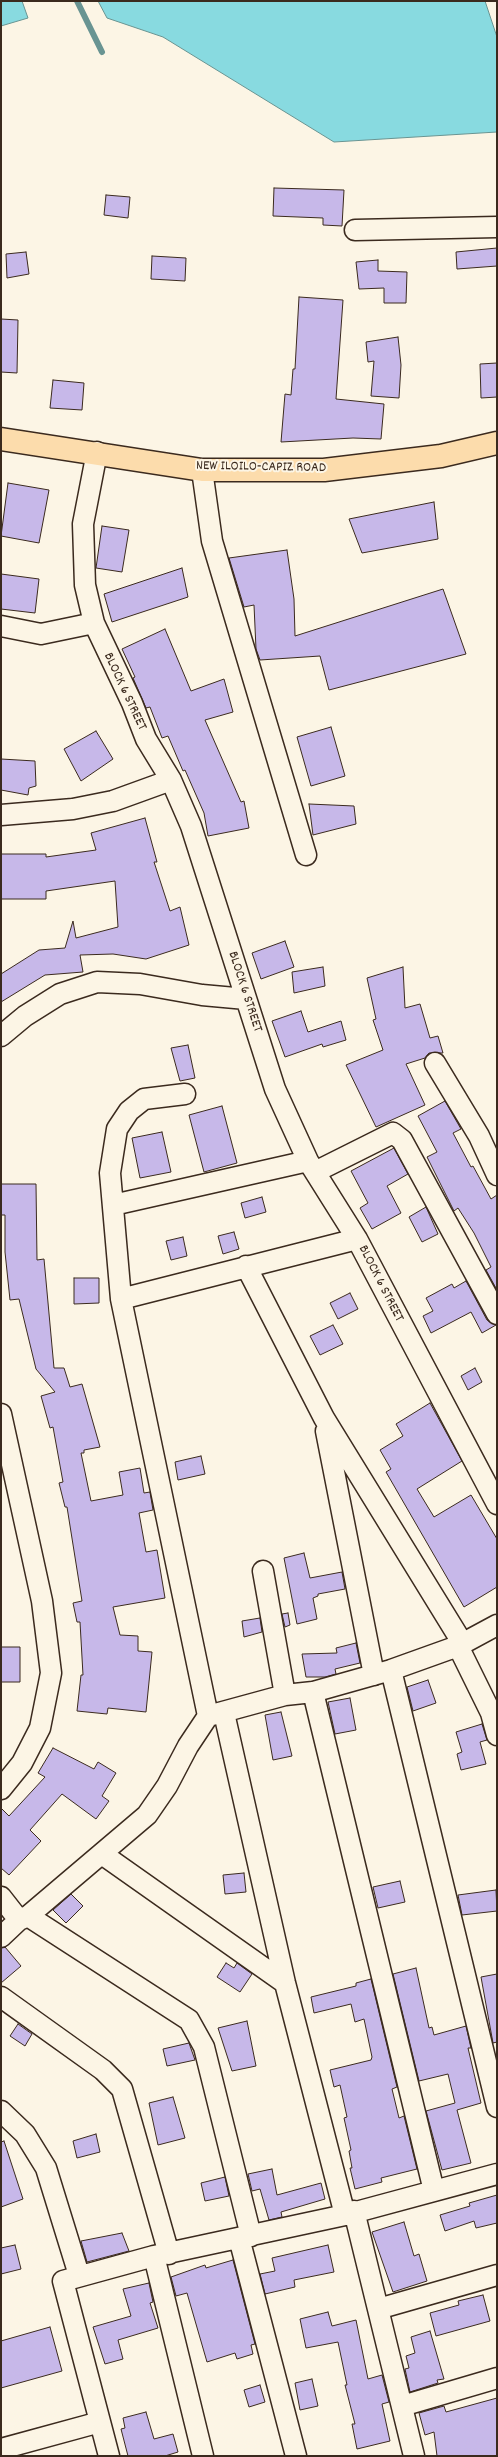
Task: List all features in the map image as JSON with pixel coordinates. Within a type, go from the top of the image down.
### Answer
[{"type":"highway","name":"NEW ILOILO-CAPIZ ROAD","points":[[1,439],[97,452],[202,470],[324,470],[441,456],[497,443]]},
{"type":"street","points":[[355,230],[497,227]]},
{"type":"street","name":"BLOCK 6 STREET","points":[[97,452],[83,524],[85,585],[94,623],[132,703],[146,739],[171,780],[191,826],[275,1089],[312,1167],[357,1239],[497,1504]]},
{"type":"street","points":[[202,470],[212,541],[306,855]]},
{"type":"street","points":[[1,626],[41,634],[94,623]]},
{"type":"street","points":[[1,815],[73,809],[113,801],[171,780]]},
{"type":"street","points":[[1,1036],[25,1016],[60,994],[97,982],[140,984],[202,995],[246,999]]},
{"type":"street","points":[[435,1063],[479,1136],[497,1175]]},
{"type":"street","points":[[185,1094],[144,1099],[129,1111],[117,1129],[110,1173],[122,1299],[216,1714],[285,1983],[378,2309],[414,2456]]},
{"type":"street","points":[[113,1206],[312,1167],[393,1132],[402,1140],[497,1314]]},
{"type":"street","points":[[122,1299],[246,1266],[357,1239]]},
{"type":"street","points":[[246,1266],[324,1418],[461,1645],[491,1713],[497,1736]]},
{"type":"street","points":[[1,1414],[42,1601],[52,1673],[40,1728],[22,1763],[1,1789]]},
{"type":"street","points":[[324,1418],[382,1672],[497,2107]]},
{"type":"street","points":[[263,1571],[285,1695]]},
{"type":"street","points":[[1,1937],[147,1815],[167,1786],[188,1746],[216,1714],[285,1695],[313,1692],[382,1672],[461,1645],[497,1625]]},
{"type":"street","points":[[313,1692],[434,2191]]},
{"type":"street","points":[[102,1854],[285,1983]]},
{"type":"street","points":[[1,1897],[23,1918],[190,2020],[204,2047],[245,2237],[296,2456]]},
{"type":"street","points":[[1,1997],[103,2070],[122,2089],[162,2255],[203,2456]]},
{"type":"street","points":[[1,2111],[25,2134],[46,2168],[79,2275]]},
{"type":"street","points":[[109,2456],[63,2281],[79,2275],[162,2255],[350,2213],[497,2174]]},
{"type":"street","points":[[378,2309],[497,2275]]},
{"type":"street","points":[[402,2406],[497,2378]]},
{"type":"street","points":[[1,2449],[100,2422]]},
{"type":"water","points":[[1,1],[22,1],[28,18],[1,26]]},
{"type":"water","points":[[98,1],[485,1],[497,37],[497,132],[334,142],[163,37],[107,18]]},
{"type":"building","points":[[274,188],[344,190],[342,226],[323,225],[323,218],[273,216]]},
{"type":"building","points":[[106,195],[130,197],[128,218],[104,215]]},
{"type":"building","points":[[497,248],[497,266],[457,269],[456,252]]},
{"type":"building","points":[[26,252],[29,274],[7,278],[6,254]]},
{"type":"building","points":[[152,256],[186,258],[185,281],[151,279]]},
{"type":"building","points":[[378,260],[378,271],[407,272],[406,303],[384,303],[384,288],[359,289],[356,262]]},
{"type":"building","points":[[299,297],[343,300],[336,399],[384,404],[381,439],[353,438],[281,442],[285,394],[291,395],[293,369],[295,369]]},
{"type":"building","points":[[1,319],[18,320],[17,373],[1,372]]},
{"type":"building","points":[[398,337],[401,365],[399,398],[371,396],[374,361],[368,362],[366,342]]},
{"type":"building","points":[[497,363],[497,397],[481,398],[480,364]]},
{"type":"building","points":[[53,380],[84,383],[82,410],[50,408]]},
{"type":"building","points":[[8,483],[49,490],[39,543],[1,536]]},
{"type":"building","points":[[434,502],[438,539],[362,553],[349,519]]},
{"type":"building","points":[[102,526],[129,530],[122,572],[96,568]]},
{"type":"building","points":[[287,550],[294,599],[295,636],[443,589],[466,654],[329,690],[320,656],[260,660],[256,649],[254,605],[244,607],[229,558]]},
{"type":"building","points":[[182,568],[188,597],[112,622],[104,594]]},
{"type":"building","points":[[1,574],[39,579],[35,613],[1,609]]},
{"type":"building","points":[[165,629],[191,691],[224,679],[233,712],[205,720],[241,802],[244,801],[249,828],[208,836],[204,813],[185,770],[183,771],[168,736],[162,738],[150,707],[146,708],[133,678],[135,677],[122,649]]},
{"type":"building","points":[[331,727],[345,776],[311,786],[297,737]]},
{"type":"building","points":[[96,731],[113,759],[81,781],[64,749]]},
{"type":"building","points":[[1,759],[35,761],[36,786],[29,788],[28,795],[1,790]]},
{"type":"building","points":[[309,804],[354,806],[356,824],[313,835]]},
{"type":"building","points":[[145,818],[157,862],[154,862],[170,911],[180,907],[189,945],[146,959],[113,954],[80,955],[83,972],[45,975],[1,1002],[1,974],[39,950],[65,948],[73,921],[76,938],[118,927],[115,881],[46,891],[46,899],[1,899],[1,854],[46,854],[46,857],[96,850],[91,833]]},
{"type":"building","points":[[285,941],[294,967],[261,979],[252,953]]},
{"type":"building","points":[[323,967],[325,986],[294,993],[292,972]]},
{"type":"building","points":[[403,967],[405,1008],[420,1004],[430,1038],[438,1036],[443,1053],[429,1053],[425,1058],[406,1064],[425,1105],[376,1127],[346,1065],[383,1050],[373,1020],[376,1019],[367,978]]},
{"type":"building","points":[[301,1011],[308,1032],[341,1021],[346,1040],[323,1047],[322,1044],[285,1057],[272,1021]]},
{"type":"building","points":[[188,1045],[195,1078],[180,1081],[171,1048]]},
{"type":"building","points":[[445,1101],[461,1129],[453,1133],[471,1167],[473,1166],[491,1199],[497,1195],[497,1290],[486,1270],[491,1267],[474,1233],[458,1208],[454,1211],[427,1157],[437,1152],[418,1116]]},
{"type":"building","points":[[222,1106],[237,1163],[204,1172],[189,1115]]},
{"type":"building","points":[[162,1132],[171,1172],[140,1178],[132,1138]]},
{"type":"building","points":[[394,1148],[408,1174],[387,1186],[401,1213],[372,1229],[360,1208],[368,1203],[351,1171]]},
{"type":"building","points":[[1,1184],[36,1184],[37,1260],[44,1259],[54,1368],[64,1368],[70,1387],[82,1384],[100,1447],[84,1450],[84,1453],[81,1453],[91,1501],[123,1495],[119,1472],[140,1468],[144,1493],[150,1492],[153,1510],[139,1513],[146,1552],[157,1550],[165,1598],[113,1607],[120,1635],[138,1636],[138,1651],[152,1652],[146,1712],[108,1708],[107,1714],[77,1711],[81,1675],[83,1675],[80,1622],[77,1622],[73,1603],[82,1601],[67,1507],[65,1507],[59,1483],[63,1482],[53,1427],[50,1428],[41,1396],[55,1392],[36,1369],[19,1299],[10,1300],[5,1252],[5,1215],[1,1215]]},
{"type":"building","points":[[262,1197],[266,1212],[245,1218],[241,1203]]},
{"type":"building","points":[[426,1207],[438,1234],[422,1242],[409,1217]]},
{"type":"building","points":[[234,1232],[239,1249],[223,1254],[218,1236]]},
{"type":"building","points":[[183,1237],[187,1256],[171,1260],[166,1241]]},
{"type":"building","points":[[74,1278],[99,1278],[99,1303],[74,1304]]},
{"type":"building","points":[[466,1281],[487,1320],[496,1325],[482,1333],[471,1312],[431,1333],[423,1316],[433,1311],[426,1298],[452,1284],[454,1288]]},
{"type":"building","points":[[350,1293],[358,1309],[338,1319],[330,1303]]},
{"type":"building","points":[[333,1325],[343,1344],[320,1355],[310,1336]]},
{"type":"building","points":[[475,1368],[482,1382],[468,1390],[461,1376]]},
{"type":"building","points":[[430,1403],[462,1461],[417,1489],[434,1517],[471,1495],[497,1539],[497,1587],[464,1607],[386,1472],[391,1469],[380,1450],[403,1436],[396,1424]]},
{"type":"building","points":[[201,1456],[205,1474],[178,1480],[175,1462]]},
{"type":"building","points":[[304,1553],[310,1578],[342,1572],[345,1589],[318,1594],[318,1596],[313,1598],[317,1619],[297,1624],[284,1558]]},
{"type":"building","points":[[288,1613],[290,1625],[285,1627],[282,1614]]},
{"type":"building","points":[[260,1618],[262,1632],[244,1637],[242,1621]]},
{"type":"building","points":[[356,1643],[360,1663],[335,1669],[336,1674],[325,1677],[306,1677],[302,1654],[337,1653],[336,1648]]},
{"type":"building","points":[[1,1647],[20,1647],[20,1682],[1,1682]]},
{"type":"building","points":[[428,1680],[436,1703],[413,1711],[407,1687]]},
{"type":"building","points":[[350,1698],[356,1730],[335,1734],[328,1702]]},
{"type":"building","points":[[281,1712],[292,1756],[273,1760],[265,1715]]},
{"type":"building","points":[[482,1724],[487,1740],[480,1742],[486,1764],[461,1770],[457,1754],[462,1752],[456,1732]]},
{"type":"building","points":[[53,1748],[94,1769],[98,1762],[116,1773],[102,1796],[109,1801],[96,1819],[62,1794],[30,1830],[41,1841],[9,1875],[1,1868],[1,1808],[9,1816],[45,1777],[38,1773]]},
{"type":"building","points":[[244,1873],[246,1892],[225,1894],[223,1875]]},
{"type":"building","points":[[400,1881],[405,1902],[378,1908],[373,1887]]},
{"type":"building","points":[[496,1890],[497,1911],[462,1915],[458,1895]]},
{"type":"building","points":[[71,1894],[83,1906],[66,1923],[53,1910]]},
{"type":"building","points":[[5,1947],[21,1966],[1,1983],[1,1948]]},
{"type":"building","points":[[226,1963],[234,1968],[237,1963],[252,1974],[240,1992],[217,1977]]},
{"type":"building","points":[[416,1968],[429,2028],[432,2027],[434,2035],[466,2026],[471,2048],[468,2048],[481,2103],[457,2110],[471,2163],[442,2170],[426,2111],[455,2103],[448,2074],[419,2081],[393,1974]]},
{"type":"building","points":[[497,1974],[497,2042],[493,2043],[481,1977]]},
{"type":"building","points":[[371,1979],[397,2087],[392,2089],[399,2118],[404,2116],[417,2169],[381,2178],[382,2182],[355,2189],[350,2168],[352,2168],[349,2151],[351,2150],[344,2118],[347,2117],[340,2085],[334,2087],[330,2070],[371,2060],[372,2057],[364,2019],[355,2022],[351,2004],[314,2013],[311,1997],[356,1986],[356,1983]]},
{"type":"building","points":[[247,2021],[256,2066],[232,2071],[218,2028]]},
{"type":"building","points":[[18,2024],[32,2034],[25,2046],[10,2036]]},
{"type":"building","points":[[189,2043],[195,2060],[167,2066],[163,2049]]},
{"type":"building","points":[[173,2097],[185,2138],[158,2145],[149,2103]]},
{"type":"building","points":[[96,2134],[100,2152],[77,2158],[73,2141]]},
{"type":"building","points":[[4,2141],[23,2199],[1,2207],[1,2142]]},
{"type":"building","points":[[272,2169],[277,2195],[321,2183],[325,2199],[281,2212],[282,2217],[269,2220],[260,2189],[252,2191],[248,2174]]},
{"type":"building","points":[[225,2177],[229,2196],[205,2201],[201,2183]]},
{"type":"building","points":[[497,2195],[497,2223],[476,2228],[474,2221],[445,2231],[440,2215],[470,2206],[469,2203]]},
{"type":"building","points":[[404,2222],[414,2256],[419,2254],[427,2281],[393,2292],[372,2232]]},
{"type":"building","points":[[122,2233],[129,2251],[87,2262],[81,2241]]},
{"type":"building","points":[[15,2245],[21,2269],[1,2274],[1,2248]]},
{"type":"building","points":[[328,2245],[334,2272],[294,2280],[295,2287],[265,2294],[260,2274],[275,2271],[272,2258]]},
{"type":"building","points":[[233,2260],[255,2344],[251,2345],[253,2354],[237,2359],[235,2353],[207,2362],[187,2293],[176,2296],[171,2277],[205,2265],[206,2268]]},
{"type":"building","points":[[149,2283],[153,2302],[150,2303],[158,2328],[118,2340],[123,2359],[105,2364],[93,2327],[131,2316],[123,2289]]},
{"type":"building","points":[[483,2295],[490,2321],[436,2336],[430,2313],[459,2305],[458,2301]]},
{"type":"building","points":[[328,2312],[332,2326],[356,2320],[368,2379],[382,2375],[389,2402],[382,2404],[390,2441],[357,2449],[352,2424],[355,2424],[345,2385],[347,2385],[338,2342],[306,2348],[300,2319]]},
{"type":"building","points":[[50,2327],[62,2371],[1,2388],[1,2341]]},
{"type":"building","points":[[430,2331],[444,2379],[437,2380],[438,2383],[410,2392],[405,2369],[409,2368],[406,2356],[415,2353],[411,2337]]},
{"type":"building","points":[[312,2379],[318,2406],[300,2410],[295,2383]]},
{"type":"building","points":[[260,2385],[265,2402],[249,2407],[244,2390]]},
{"type":"building","points":[[497,2398],[497,2456],[437,2456],[434,2432],[425,2435],[419,2413],[444,2406],[446,2412]]},
{"type":"building","points":[[146,2412],[154,2439],[173,2434],[178,2452],[165,2456],[128,2456],[121,2429],[125,2428],[123,2418]]},
{"type":"waterway","points":[[77,1],[102,52]]}]
